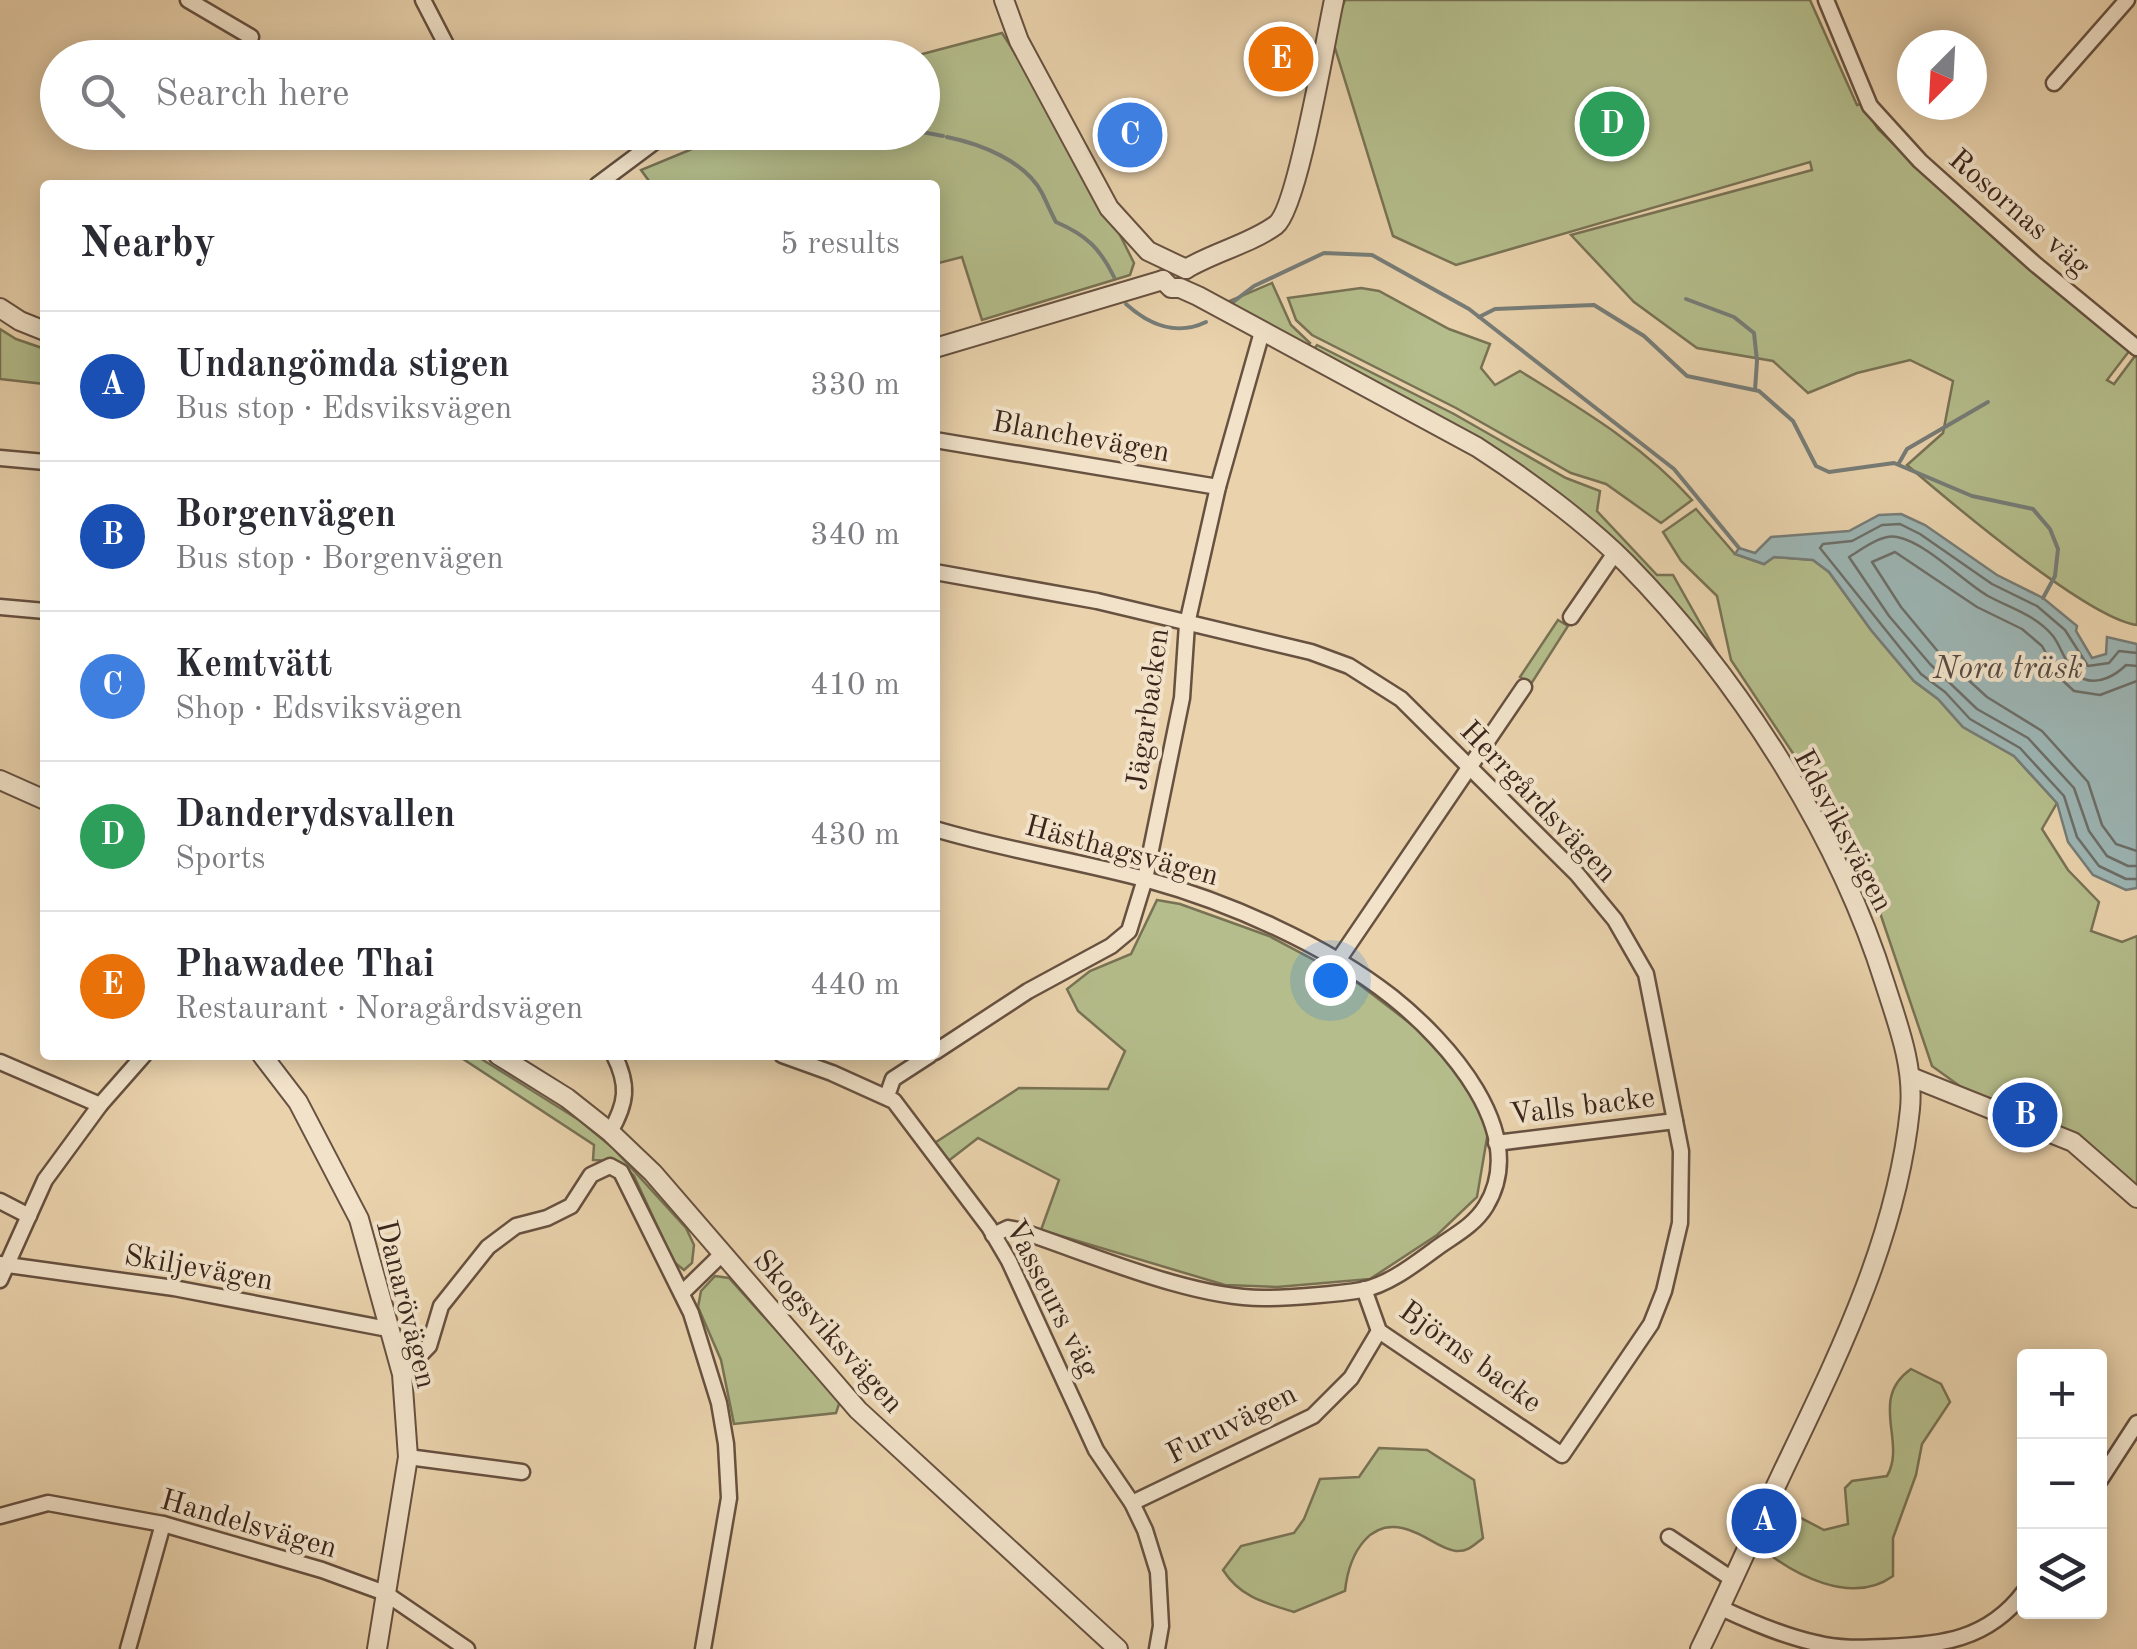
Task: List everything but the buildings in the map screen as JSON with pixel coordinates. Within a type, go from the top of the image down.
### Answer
[{"type":"street","points":[[188,0],[251,37]]},
{"type":"street","points":[[423,0],[444,40]]},
{"type":"street","name":"Edsviksvägen","points":[[1004,0],[1019,41],[1109,208],[1175,275],[1262,332],[1477,447],[1510,468],[1615,553],[1707,658],[1774,755],[1826,842],[1874,948],[1911,1078],[1910,1109],[1884,1230],[1864,1297],[1700,1649]]},
{"type":"street","points":[[940,346],[1175,275],[1210,254],[1265,231],[1284,216],[1300,164],[1334,0]]},
{"type":"street","name":"Rosornas väg","points":[[1826,0],[1870,106],[1934,174],[2137,348]]},
{"type":"street","points":[[2054,83],[2127,0]]},
{"type":"street","points":[[604,180],[644,150]]},
{"type":"street","points":[[0,308],[40,329]]},
{"type":"street","name":"Jägarbacken","points":[[940,1048],[1028,991],[1111,946],[1129,931],[1145,879],[1182,698],[1186,624],[1218,487],[1262,332]]},
{"type":"street","name":"Blanchevägen","points":[[940,441],[1218,487]]},
{"type":"street","points":[[0,458],[40,462]]},
{"type":"street","points":[[1571,618],[1615,553]]},
{"type":"street","name":"Herrgårdsvägen","points":[[940,573],[1097,601],[1311,652],[1348,666],[1401,699],[1573,870],[1615,920],[1646,974],[1681,1151],[1680,1223],[1664,1291],[1651,1324],[1562,1454]]},
{"type":"street","points":[[0,607],[40,611]]},
{"type":"street","points":[[1338,959],[1524,687]]},
{"type":"street","points":[[0,780],[40,798]]},
{"type":"street","name":"Hästhagsvägen","points":[[940,831],[1204,896],[1338,959],[1414,1016],[1449,1052],[1477,1091],[1496,1144],[1496,1185],[1474,1223],[1403,1272],[1364,1290],[1265,1298],[1236,1296],[1188,1286],[1018,1230],[1008,1228],[994,1234]]},
{"type":"street","points":[[0,1280],[45,1180],[100,1105],[140,1060]]},
{"type":"street","name":"Danarövägen","points":[[266,1060],[298,1102],[359,1219],[402,1374],[408,1457],[377,1649]]},
{"type":"street","name":"Skogsviksvägen","points":[[506,1060],[567,1098],[653,1173],[858,1410],[1118,1649]]},
{"type":"street","points":[[610,1132],[623,1110],[626,1091],[616,1060]]},
{"type":"street","name":"Vasseurs väg","points":[[795,1060],[894,1101],[994,1234],[1025,1292],[1096,1450],[1132,1503],[1145,1530],[1158,1572],[1161,1626],[1157,1649]]},
{"type":"street","name":"Jägarbacken","points":[[887,1096],[893,1079],[922,1060]]},
{"type":"street","points":[[0,1062],[100,1105]]},
{"type":"street","points":[[1911,1078],[2074,1142],[2137,1198]]},
{"type":"street","name":"Valls backe","points":[[1496,1144],[1675,1121]]},
{"type":"street","points":[[402,1374],[429,1346],[441,1306],[488,1247],[516,1226],[547,1218],[571,1206],[592,1176],[610,1166],[621,1172],[682,1293],[705,1352],[726,1444],[729,1498],[703,1649]]},
{"type":"street","points":[[0,1200],[29,1216]]},
{"type":"street","points":[[682,1293],[722,1254]]},
{"type":"street","name":"Skiljevägen","points":[[4,1264],[174,1288],[388,1329]]},
{"type":"street","name":"Björns backe","points":[[1364,1290],[1380,1332],[1562,1454]]},
{"type":"street","name":"Furuvägen","points":[[1132,1503],[1314,1416],[1351,1378],[1380,1332]]},
{"type":"street","points":[[2107,1469],[2137,1422]]},
{"type":"street","points":[[408,1457],[522,1472]]},
{"type":"street","name":"Handelsvägen","points":[[0,1516],[48,1502],[163,1524],[322,1570],[384,1593],[467,1649]]},
{"type":"street","points":[[128,1649],[163,1524]]},
{"type":"street","points":[[1669,1537],[1732,1579]]},
{"type":"street","points":[[1720,1608],[1817,1644],[1854,1648],[1934,1646],[1961,1639],[1990,1624],[2017,1602]]},
{"type":"green space","points":[[1345,0],[1810,0],[1857,105],[1862,104],[1878,129],[1953,201],[2130,350],[2107,380],[2114,384],[2137,358],[2137,625],[2086,603],[2054,581],[1907,465],[1943,433],[1953,381],[1910,360],[1857,373],[1808,393],[1773,361],[1697,348],[1634,302],[1571,235],[1812,170],[1810,162],[1456,265],[1393,236],[1331,35]]},
{"type":"green space","points":[[1002,33],[1076,147],[1134,263],[1130,275],[982,320],[962,257],[940,263],[940,180],[648,180],[641,170],[690,150],[940,150],[940,49]]},
{"type":"green space","points":[[1272,283],[1291,325],[1310,343],[1307,348],[1225,303]]},
{"type":"green space","points":[[1361,288],[1379,291],[1449,329],[1490,344],[1481,368],[1495,385],[1520,371],[1632,445],[1692,500],[1661,523],[1606,484],[1571,473],[1456,408],[1312,335],[1296,320],[1288,298]]},
{"type":"green space","points":[[0,329],[40,347],[40,383],[0,379]]},
{"type":"green space","points":[[1317,345],[1454,414],[1566,478],[1600,491],[1597,511],[1657,575],[1673,575],[1726,669],[1629,556],[1515,462],[1463,430],[1312,352]]},
{"type":"green space","points":[[1696,509],[1735,554],[1764,564],[1774,557],[1813,560],[1829,572],[1914,681],[1938,699],[1963,727],[2014,756],[2057,803],[2042,829],[2068,870],[2099,902],[2091,931],[2122,942],[2137,936],[2137,1188],[2058,1125],[1961,1087],[1932,1066],[1876,901],[1812,782],[1731,660],[1717,596],[1681,561],[1663,532]]},
{"type":"green space","points":[[1558,620],[1568,626],[1531,684],[1520,677]]},
{"type":"green space","points":[[1157,900],[1180,904],[1269,936],[1359,984],[1420,1031],[1467,1080],[1489,1126],[1477,1197],[1437,1235],[1370,1279],[1277,1287],[1225,1285],[1041,1230],[1059,1180],[978,1138],[947,1162],[933,1144],[1019,1088],[1108,1089],[1125,1051],[1078,1011],[1067,989],[1090,971],[1131,954]]},
{"type":"green space","points":[[465,1060],[483,1060],[579,1120],[613,1148],[686,1228],[694,1245],[692,1263],[684,1270],[674,1262],[634,1176],[615,1164],[593,1160],[594,1145]]},
{"type":"green space","points":[[715,1276],[729,1278],[840,1401],[836,1413],[734,1424],[721,1360],[698,1307],[701,1291]]},
{"type":"green space","points":[[1911,1369],[1941,1384],[1950,1402],[1922,1444],[1916,1475],[1893,1538],[1893,1576],[1860,1588],[1823,1583],[1789,1567],[1759,1546],[1778,1506],[1824,1530],[1848,1524],[1845,1488],[1852,1481],[1887,1476],[1893,1449],[1892,1394],[1898,1381]]},
{"type":"green space","points":[[1379,1448],[1427,1450],[1474,1480],[1483,1538],[1456,1551],[1414,1532],[1385,1528],[1364,1540],[1357,1551],[1345,1591],[1294,1612],[1254,1598],[1237,1587],[1223,1570],[1241,1546],[1294,1533],[1320,1479],[1359,1477]]},
{"type":"water","name":"Nora träsk","points":[[1901,514],[1925,525],[1997,575],[2043,598],[2077,626],[2076,631],[2092,658],[2106,654],[2107,637],[2137,644],[2137,888],[2126,890],[2093,875],[2068,842],[2057,803],[2014,756],[1963,727],[1938,699],[1914,681],[1829,572],[1813,560],[1774,557],[1764,564],[1735,554],[1739,548],[1755,553],[1771,537],[1849,531],[1879,515]]},
{"type":"waterway","points":[[947,137],[988,149],[1025,172],[1042,193],[1056,222],[1091,244],[1114,277]]},
{"type":"waterway","points":[[1233,302],[1254,286],[1324,253],[1372,255],[1469,309],[1674,469],[1739,548]]},
{"type":"waterway","points":[[1686,299],[1734,317],[1754,333],[1755,390]]},
{"type":"waterway","points":[[1126,304],[1144,318],[1164,326],[1184,328],[1206,322]]},
{"type":"waterway","points":[[1479,317],[1495,309],[1594,305],[1644,336],[1687,376],[1759,391],[1793,421],[1816,466],[1829,472],[1894,463],[1972,496],[2033,509],[2050,529],[2058,549],[2055,576],[2043,598]]},
{"type":"waterway","points":[[1899,463],[1907,449],[1988,402]]},
{"type":"place","name":"Phawadee Thai","points":[[1281,59]]},
{"type":"place","name":"Danderydsvallen","points":[[1612,124]]},
{"type":"place","name":"Kemtvätt","points":[[1130,135]]},
{"type":"place","name":"Borgenvägen","points":[[2025,1115]]},
{"type":"place","name":"Undangömda stigen","points":[[1764,1521]]}]
